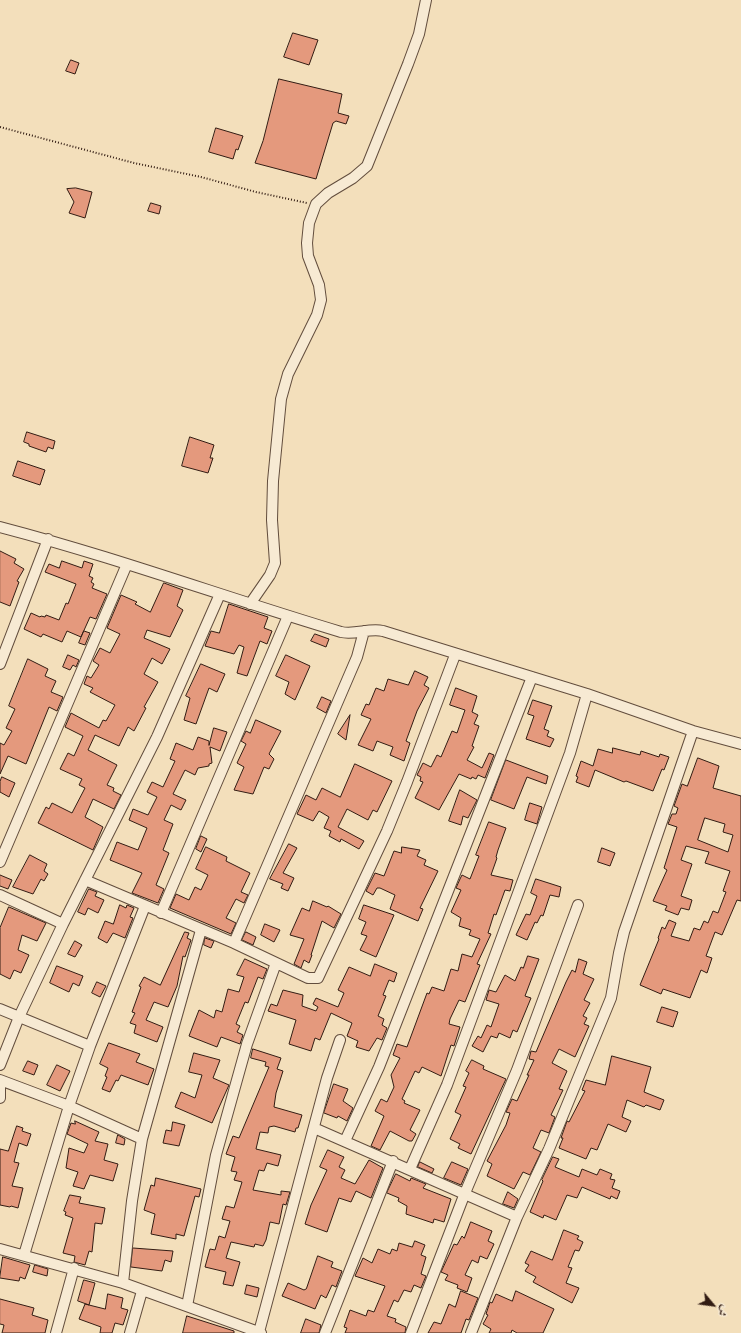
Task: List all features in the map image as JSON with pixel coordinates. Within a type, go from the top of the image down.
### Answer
[{"type":"street","points":[[250,604],[270,575],[275,562],[272,520],[273,481],[281,399],[288,374],[317,315],[321,300],[319,285],[308,256],[306,243],[309,223],[316,204],[328,193],[354,178],[367,166],[419,34],[426,0]]},
{"type":"street","points":[[0,527],[48,539],[348,634],[374,629],[384,631],[587,694],[693,731],[741,744]]},
{"type":"street","points":[[0,664],[48,539]]},
{"type":"street","points":[[0,862],[127,564]]},
{"type":"street","points":[[0,1066],[19,1017],[63,924],[157,736],[220,594]]},
{"type":"street","points":[[161,913],[288,616]]},
{"type":"street","points":[[234,942],[357,657],[364,631]]},
{"type":"street","points":[[85,880],[201,930],[234,942],[308,978],[315,979],[321,975],[390,824],[455,654]]},
{"type":"street","points":[[345,1141],[379,1067],[532,677]]},
{"type":"street","points":[[410,1169],[447,1085],[567,760],[587,694]]},
{"type":"street","points":[[470,1333],[517,1217],[549,1149],[611,998],[615,982],[618,953],[624,932],[693,731]]},
{"type":"street","points":[[0,895],[63,924]]},
{"type":"street","points":[[411,1333],[465,1193],[517,1070],[578,905]]},
{"type":"street","points":[[24,1255],[69,1106],[90,1046],[145,906]]},
{"type":"street","points":[[123,1283],[132,1202],[142,1139],[201,930]]},
{"type":"street","points":[[187,1306],[216,1155],[247,1044],[276,963]]},
{"type":"street","points":[[0,1009],[90,1046]]},
{"type":"street","points":[[0,1249],[74,1268],[123,1283],[260,1333],[314,1128],[340,1040]]},
{"type":"street","points":[[0,1080],[69,1106],[142,1139]]},
{"type":"street","points":[[0,1086],[0,1098]]},
{"type":"street","points":[[314,1128],[393,1161],[517,1217]]},
{"type":"street","points":[[325,1333],[393,1161]]},
{"type":"street","points":[[56,1333],[74,1268]]},
{"type":"street","points":[[130,1333],[142,1290]]},
{"type":"path","points":[[0,128],[134,163],[201,177],[256,192],[316,204]]},
{"type":"building","points":[[293,33],[318,40],[309,65],[284,57]]},
{"type":"building","points":[[71,60],[79,63],[75,74],[66,71]]},
{"type":"building","points":[[279,79],[342,94],[338,113],[349,116],[346,124],[336,121],[333,123],[316,179],[255,163],[263,141]]},
{"type":"building","points":[[216,128],[243,136],[238,150],[236,149],[233,159],[209,152]]},
{"type":"building","points":[[76,188],[92,192],[85,218],[69,213],[74,202],[67,189]]},
{"type":"building","points":[[151,203],[161,206],[159,214],[148,211]]},
{"type":"building","points":[[27,432],[55,441],[53,449],[48,447],[46,452],[29,446],[29,444],[24,442]]},
{"type":"building","points":[[190,437],[214,445],[210,458],[213,458],[208,473],[182,466]]},
{"type":"building","points":[[18,461],[45,470],[40,485],[13,476]]},
{"type":"building","points":[[0,551],[16,559],[14,563],[24,569],[17,581],[19,582],[10,606],[0,602]]},
{"type":"building","points":[[62,561],[82,568],[84,561],[93,564],[89,576],[93,578],[91,582],[94,584],[92,588],[107,594],[96,619],[90,617],[81,637],[67,631],[62,642],[43,634],[41,637],[24,629],[31,613],[40,617],[45,617],[46,615],[59,620],[66,603],[68,604],[76,584],[45,572],[49,564],[59,568]]},
{"type":"building","points":[[164,583],[183,590],[177,606],[183,610],[170,637],[147,630],[144,638],[170,649],[162,664],[152,658],[144,674],[158,682],[144,707],[146,708],[134,731],[128,727],[119,746],[95,735],[88,750],[117,765],[107,785],[114,788],[113,791],[121,795],[114,809],[93,799],[85,817],[103,827],[93,850],[38,823],[46,807],[49,809],[52,803],[72,813],[85,788],[79,785],[82,779],[60,769],[68,753],[74,756],[83,736],[65,727],[71,713],[99,728],[103,720],[106,721],[115,705],[90,692],[93,688],[84,684],[87,676],[91,678],[99,665],[93,661],[100,648],[110,653],[120,634],[107,628],[121,595],[137,602],[135,604],[150,612]]},
{"type":"building","points":[[229,604],[268,617],[264,628],[272,631],[267,644],[260,641],[247,676],[237,673],[244,647],[239,645],[234,654],[205,646],[211,631],[219,633]]},
{"type":"building","points":[[84,631],[90,633],[85,645],[79,643]]},
{"type":"building","points":[[315,634],[329,639],[326,647],[311,641]]},
{"type":"building","points":[[68,655],[79,660],[76,667],[73,665],[70,670],[63,667]]},
{"type":"building","points":[[286,655],[310,666],[295,700],[285,694],[289,682],[276,676]]},
{"type":"building","points":[[28,659],[48,669],[45,676],[56,681],[51,692],[63,697],[57,711],[49,707],[26,764],[8,756],[0,774],[0,743],[4,745],[12,731],[6,728],[15,709],[9,706]]},
{"type":"building","points":[[201,664],[225,674],[217,692],[209,688],[196,724],[184,720],[190,698],[186,696]]},
{"type":"building","points":[[415,671],[428,677],[424,685],[429,688],[417,711],[406,741],[410,743],[404,761],[390,755],[393,747],[377,741],[373,751],[358,745],[371,719],[361,715],[366,704],[369,705],[376,688],[384,691],[388,679],[408,685]]},
{"type":"building","points":[[456,688],[477,696],[472,712],[478,715],[474,724],[479,726],[472,746],[474,747],[467,760],[482,768],[489,753],[494,755],[485,778],[478,775],[476,779],[472,777],[471,779],[459,774],[439,810],[415,798],[423,782],[420,781],[421,777],[417,775],[423,763],[431,767],[437,755],[441,757],[452,731],[457,733],[465,710],[450,705]]},
{"type":"building","points":[[322,697],[331,701],[326,713],[317,708]]},
{"type":"building","points":[[533,700],[552,706],[544,729],[549,731],[547,736],[554,739],[550,747],[526,739],[534,716],[528,714]]},
{"type":"building","points":[[350,715],[346,740],[338,734]]},
{"type":"building","points":[[256,720],[281,731],[269,754],[274,759],[269,769],[264,767],[253,794],[234,790],[244,767],[237,763],[246,744],[241,741],[246,731],[250,733]]},
{"type":"building","points":[[214,728],[227,732],[220,751],[210,747],[212,763],[209,764],[209,766],[198,768],[195,775],[185,770],[173,794],[186,800],[181,810],[171,805],[164,820],[173,824],[163,850],[169,853],[156,885],[164,889],[158,903],[132,893],[142,873],[110,860],[117,842],[138,850],[147,828],[129,820],[133,809],[148,815],[157,797],[147,792],[152,782],[163,787],[175,761],[170,759],[176,743],[193,750],[198,737],[209,741],[209,745]]},
{"type":"building","points":[[613,748],[640,755],[641,751],[659,757],[660,754],[669,757],[664,770],[662,769],[653,791],[626,781],[624,782],[595,770],[589,787],[576,782],[578,777],[576,776],[581,761],[593,766],[598,749],[612,753]]},
{"type":"building","points":[[698,758],[719,766],[713,788],[741,796],[741,901],[737,900],[722,935],[715,932],[706,956],[712,958],[707,973],[701,970],[690,998],[663,989],[661,994],[640,985],[659,939],[658,938],[662,927],[665,929],[669,920],[676,923],[671,936],[689,941],[694,928],[700,930],[704,921],[708,923],[713,911],[718,913],[726,892],[723,891],[730,871],[705,863],[709,852],[686,846],[681,860],[692,864],[681,896],[692,900],[689,910],[681,908],[678,915],[665,910],[667,906],[653,901],[667,870],[664,868],[677,827],[668,824],[672,814],[676,814],[678,808],[674,806],[682,784],[687,786]],"holes":[[[705,818],[725,824],[723,832],[733,835],[728,852],[698,840]]]},
{"type":"building","points":[[506,760],[548,776],[546,784],[527,777],[514,809],[491,800]]},
{"type":"building","points":[[355,764],[392,781],[377,812],[373,810],[368,820],[347,809],[338,827],[364,841],[359,849],[341,839],[340,842],[329,836],[331,831],[324,828],[329,817],[319,811],[313,821],[297,814],[306,795],[316,800],[322,788],[340,797]]},
{"type":"building","points":[[2,777],[15,783],[9,797],[0,792],[0,782]]},
{"type":"building","points":[[460,790],[477,800],[468,818],[463,816],[461,825],[449,821]]},
{"type":"building","points":[[530,803],[542,807],[537,824],[525,820]]},
{"type":"building","points":[[489,822],[506,828],[491,875],[513,880],[510,891],[505,890],[496,915],[494,914],[488,933],[491,934],[477,964],[480,965],[465,1002],[459,1000],[450,1019],[449,1024],[460,1027],[454,1046],[451,1045],[441,1076],[422,1067],[419,1073],[415,1071],[402,1099],[405,1101],[404,1103],[420,1110],[410,1130],[416,1134],[412,1141],[409,1141],[390,1131],[380,1150],[371,1146],[384,1116],[375,1111],[381,1099],[387,1102],[394,1087],[391,1075],[400,1058],[393,1055],[397,1044],[407,1047],[427,993],[429,994],[432,987],[444,991],[451,969],[458,971],[462,954],[472,957],[480,939],[469,935],[471,930],[459,926],[461,918],[451,912],[461,890],[456,888],[462,875],[470,879],[479,856],[476,855]]},
{"type":"building","points":[[201,836],[207,839],[201,852],[196,849]]},
{"type":"building","points":[[289,844],[297,848],[283,873],[294,878],[288,891],[281,888],[283,884],[270,879]]},
{"type":"building","points":[[206,847],[227,857],[226,861],[250,873],[241,892],[248,895],[244,903],[236,899],[226,918],[236,923],[231,934],[170,908],[176,894],[189,900],[195,887],[201,890],[208,875],[196,869]]},
{"type":"building","points":[[402,847],[420,850],[417,856],[426,860],[424,865],[438,871],[420,908],[423,909],[418,921],[390,909],[395,895],[380,888],[377,888],[373,895],[366,891],[375,873],[384,876],[394,851],[401,853]]},
{"type":"building","points":[[602,848],[615,853],[610,866],[598,862]]},
{"type":"building","points":[[30,855],[47,864],[44,871],[48,874],[44,881],[41,879],[33,894],[13,887]]},
{"type":"building","points":[[0,875],[12,880],[8,889],[0,886]]},
{"type":"building","points":[[536,879],[561,887],[559,897],[550,895],[543,916],[541,915],[537,923],[535,922],[527,940],[516,935],[526,914],[530,915],[537,896],[531,893]]},
{"type":"building","points":[[89,889],[97,892],[95,896],[104,900],[98,913],[88,908],[85,915],[78,912]]},
{"type":"building","points":[[313,901],[327,907],[328,906],[341,914],[334,928],[322,921],[309,963],[304,960],[301,968],[294,964],[304,939],[290,935],[302,908],[309,911]]},
{"type":"building","points":[[120,905],[126,908],[127,905],[134,908],[130,917],[133,918],[125,938],[113,933],[107,943],[98,938],[105,921],[113,924]]},
{"type":"building","points":[[364,905],[394,915],[376,957],[360,950],[367,936],[361,934],[366,922],[359,919]]},
{"type":"building","points":[[9,907],[46,923],[37,941],[22,935],[18,950],[29,955],[21,973],[14,970],[10,979],[0,974],[0,928]]},
{"type":"building","points":[[265,924],[280,930],[274,942],[261,935]]},
{"type":"building","points":[[185,932],[189,933],[187,938],[191,940],[185,957],[183,956],[177,986],[168,1007],[154,1002],[146,1020],[163,1027],[157,1042],[134,1033],[136,1025],[130,1023],[135,1013],[132,1012],[141,987],[139,986],[144,977],[160,985]]},
{"type":"building","points":[[246,932],[256,937],[253,945],[242,940]]},
{"type":"building","points":[[205,938],[214,941],[211,948],[204,945]]},
{"type":"building","points":[[75,941],[82,945],[75,957],[68,954]]},
{"type":"building","points":[[528,956],[539,959],[525,996],[531,998],[517,1032],[513,1030],[510,1038],[499,1033],[497,1038],[491,1036],[483,1052],[472,1046],[478,1036],[481,1038],[487,1025],[491,1027],[499,1004],[486,1000],[489,990],[496,992],[505,975],[515,981]]},
{"type":"building","points":[[245,959],[267,969],[263,979],[258,977],[248,1003],[245,1002],[236,1024],[240,1026],[237,1032],[243,1035],[240,1044],[221,1037],[217,1047],[189,1036],[199,1010],[214,1018],[216,1010],[222,1012],[228,989],[239,992],[244,977],[237,975]]},
{"type":"building","points":[[579,959],[587,962],[583,974],[594,979],[584,1000],[590,1003],[583,1016],[587,1018],[584,1024],[589,1026],[575,1057],[559,1049],[552,1063],[567,1071],[559,1089],[563,1090],[551,1115],[555,1117],[549,1133],[541,1130],[533,1148],[541,1152],[530,1175],[523,1172],[514,1189],[487,1176],[492,1164],[487,1161],[506,1125],[510,1113],[506,1112],[512,1099],[517,1101],[529,1075],[527,1075],[534,1060],[529,1059],[531,1051],[536,1052],[566,982],[572,970],[575,972]]},
{"type":"building","points":[[375,964],[397,973],[394,982],[389,980],[383,995],[386,996],[378,1016],[384,1019],[382,1025],[387,1028],[382,1040],[377,1038],[369,1051],[356,1047],[358,1041],[347,1036],[352,1023],[331,1013],[320,1040],[315,1038],[311,1051],[289,1044],[296,1020],[268,1011],[271,1004],[277,1006],[283,990],[303,995],[302,1006],[316,1011],[318,1007],[313,1004],[316,998],[338,1007],[344,993],[338,990],[349,967],[370,976]]},
{"type":"building","points":[[57,966],[83,976],[79,986],[73,983],[69,992],[50,983]]},
{"type":"building","points":[[97,982],[106,986],[100,997],[92,993]]},
{"type":"building","points":[[662,1007],[678,1012],[673,1027],[657,1022]]},
{"type":"building","points":[[109,1043],[140,1054],[136,1062],[154,1069],[148,1085],[121,1075],[118,1081],[116,1080],[110,1092],[102,1089],[107,1077],[105,1076],[108,1068],[100,1064]]},
{"type":"building","points":[[253,1049],[281,1058],[277,1069],[283,1071],[276,1093],[274,1107],[302,1115],[298,1128],[296,1128],[295,1132],[274,1126],[269,1127],[268,1133],[260,1132],[256,1149],[281,1155],[278,1166],[267,1163],[264,1171],[259,1170],[253,1190],[281,1195],[281,1191],[290,1192],[286,1205],[283,1204],[279,1224],[270,1222],[263,1246],[255,1244],[254,1247],[231,1242],[226,1258],[240,1262],[233,1286],[223,1284],[226,1272],[205,1267],[210,1249],[215,1250],[219,1236],[225,1238],[230,1221],[222,1219],[226,1206],[234,1208],[242,1182],[234,1180],[237,1172],[231,1171],[235,1157],[226,1154],[233,1136],[239,1138],[269,1067],[265,1066],[266,1062],[251,1058]]},
{"type":"building","points":[[194,1053],[220,1060],[213,1078],[229,1085],[212,1123],[175,1107],[181,1092],[195,1098],[202,1075],[189,1072]]},
{"type":"building","points":[[612,1056],[651,1067],[644,1092],[664,1100],[660,1110],[646,1105],[644,1107],[627,1100],[622,1117],[631,1121],[626,1132],[608,1124],[597,1150],[591,1148],[586,1159],[559,1148],[563,1138],[561,1138],[567,1121],[569,1122],[585,1091],[582,1090],[586,1080],[605,1085]]},
{"type":"building","points":[[472,1060],[484,1066],[483,1069],[506,1079],[471,1154],[458,1148],[460,1144],[450,1139],[461,1115],[455,1112],[466,1087],[463,1086],[469,1073],[466,1071]]},
{"type":"building","points":[[28,1061],[38,1065],[34,1075],[23,1071]]},
{"type":"building","points":[[57,1065],[70,1071],[60,1091],[47,1085]]},
{"type":"building","points":[[334,1084],[348,1089],[343,1101],[353,1108],[347,1121],[338,1116],[337,1118],[324,1113]]},
{"type":"building","points":[[75,1121],[99,1132],[95,1141],[108,1144],[104,1160],[118,1164],[113,1181],[90,1175],[84,1189],[73,1186],[78,1172],[66,1168],[69,1148],[84,1153],[88,1144],[67,1134],[71,1123],[75,1124]]},
{"type":"building","points":[[173,1122],[185,1125],[179,1146],[163,1143],[166,1130],[171,1131]]},
{"type":"building","points":[[17,1126],[23,1128],[22,1131],[31,1134],[27,1146],[19,1143],[14,1162],[19,1163],[12,1186],[23,1188],[18,1208],[0,1205],[0,1149],[8,1151]]},
{"type":"building","points":[[118,1135],[125,1139],[124,1145],[116,1143]]},
{"type":"building","points":[[328,1150],[344,1157],[339,1167],[345,1170],[341,1178],[355,1184],[369,1160],[383,1168],[371,1198],[356,1191],[351,1202],[339,1198],[327,1232],[305,1224],[311,1205],[327,1170],[320,1167]]},
{"type":"building","points":[[553,1157],[559,1159],[555,1167],[579,1177],[582,1169],[597,1175],[600,1169],[612,1174],[610,1179],[615,1180],[612,1188],[620,1191],[617,1199],[611,1196],[610,1199],[582,1187],[577,1198],[567,1195],[556,1220],[544,1215],[543,1218],[530,1212],[543,1181],[542,1180]]},
{"type":"building","points":[[420,1162],[434,1169],[432,1173],[418,1167]]},
{"type":"building","points":[[452,1162],[468,1169],[461,1185],[444,1178]]},
{"type":"building","points":[[396,1174],[410,1181],[411,1178],[426,1184],[423,1188],[451,1199],[444,1222],[434,1219],[433,1223],[406,1214],[407,1206],[398,1201],[399,1198],[387,1193]]},
{"type":"building","points":[[156,1178],[201,1189],[199,1197],[195,1196],[184,1236],[176,1234],[176,1239],[151,1234],[155,1214],[144,1210],[151,1185],[154,1186]]},
{"type":"building","points":[[508,1192],[518,1199],[514,1208],[503,1204]]},
{"type":"building","points":[[70,1195],[81,1197],[79,1203],[105,1208],[102,1224],[95,1223],[92,1252],[89,1251],[85,1265],[74,1262],[75,1256],[63,1253],[73,1218],[65,1215],[66,1212],[64,1211]]},
{"type":"building","points":[[471,1222],[492,1231],[488,1241],[494,1244],[487,1259],[480,1256],[478,1263],[472,1260],[465,1275],[472,1278],[467,1292],[457,1288],[458,1285],[445,1280],[448,1275],[441,1272],[454,1244],[457,1245],[462,1236],[464,1238]]},
{"type":"building","points":[[564,1230],[579,1236],[577,1239],[583,1242],[579,1251],[575,1250],[568,1267],[572,1268],[566,1283],[579,1288],[572,1303],[533,1282],[536,1277],[525,1271],[529,1265],[525,1263],[531,1251],[552,1260]]},
{"type":"building","points":[[415,1241],[425,1245],[421,1255],[426,1257],[421,1274],[426,1276],[421,1288],[414,1285],[411,1292],[404,1290],[398,1302],[394,1300],[387,1316],[396,1319],[395,1322],[406,1327],[405,1333],[345,1333],[347,1328],[344,1327],[350,1310],[366,1316],[368,1310],[374,1312],[385,1286],[355,1276],[363,1258],[372,1263],[378,1249],[390,1254],[392,1249],[397,1251],[399,1243],[412,1247]]},
{"type":"building","points":[[133,1248],[173,1251],[171,1262],[165,1260],[162,1271],[131,1267]]},
{"type":"building","points":[[318,1256],[333,1262],[331,1267],[342,1271],[336,1287],[332,1285],[326,1298],[321,1295],[315,1309],[282,1296],[288,1283],[304,1290],[306,1289]]},
{"type":"building","points":[[3,1257],[30,1265],[25,1279],[20,1277],[19,1281],[0,1278]]},
{"type":"building","points":[[35,1265],[48,1269],[47,1276],[33,1272]]},
{"type":"building","points":[[84,1280],[95,1283],[89,1305],[78,1301]]},
{"type":"building","points":[[247,1285],[259,1288],[257,1297],[245,1294]]},
{"type":"building","points":[[461,1291],[478,1298],[469,1320],[466,1319],[461,1333],[428,1333],[434,1322],[441,1324],[449,1304],[455,1307]]},
{"type":"building","points":[[516,1291],[554,1309],[543,1333],[517,1333],[512,1330],[511,1333],[489,1333],[491,1329],[483,1324],[488,1315],[486,1314],[490,1302],[492,1303],[496,1294],[512,1301]]},
{"type":"building","points":[[108,1294],[123,1298],[121,1308],[128,1310],[123,1325],[115,1323],[112,1333],[100,1333],[101,1327],[79,1319],[85,1304],[105,1309]]},
{"type":"building","points":[[0,1299],[34,1308],[32,1315],[48,1320],[45,1333],[2,1333],[4,1325],[0,1324]]},
{"type":"building","points":[[187,1316],[234,1331],[234,1333],[183,1333]]},
{"type":"building","points":[[306,1319],[321,1325],[319,1333],[301,1333]]}]
